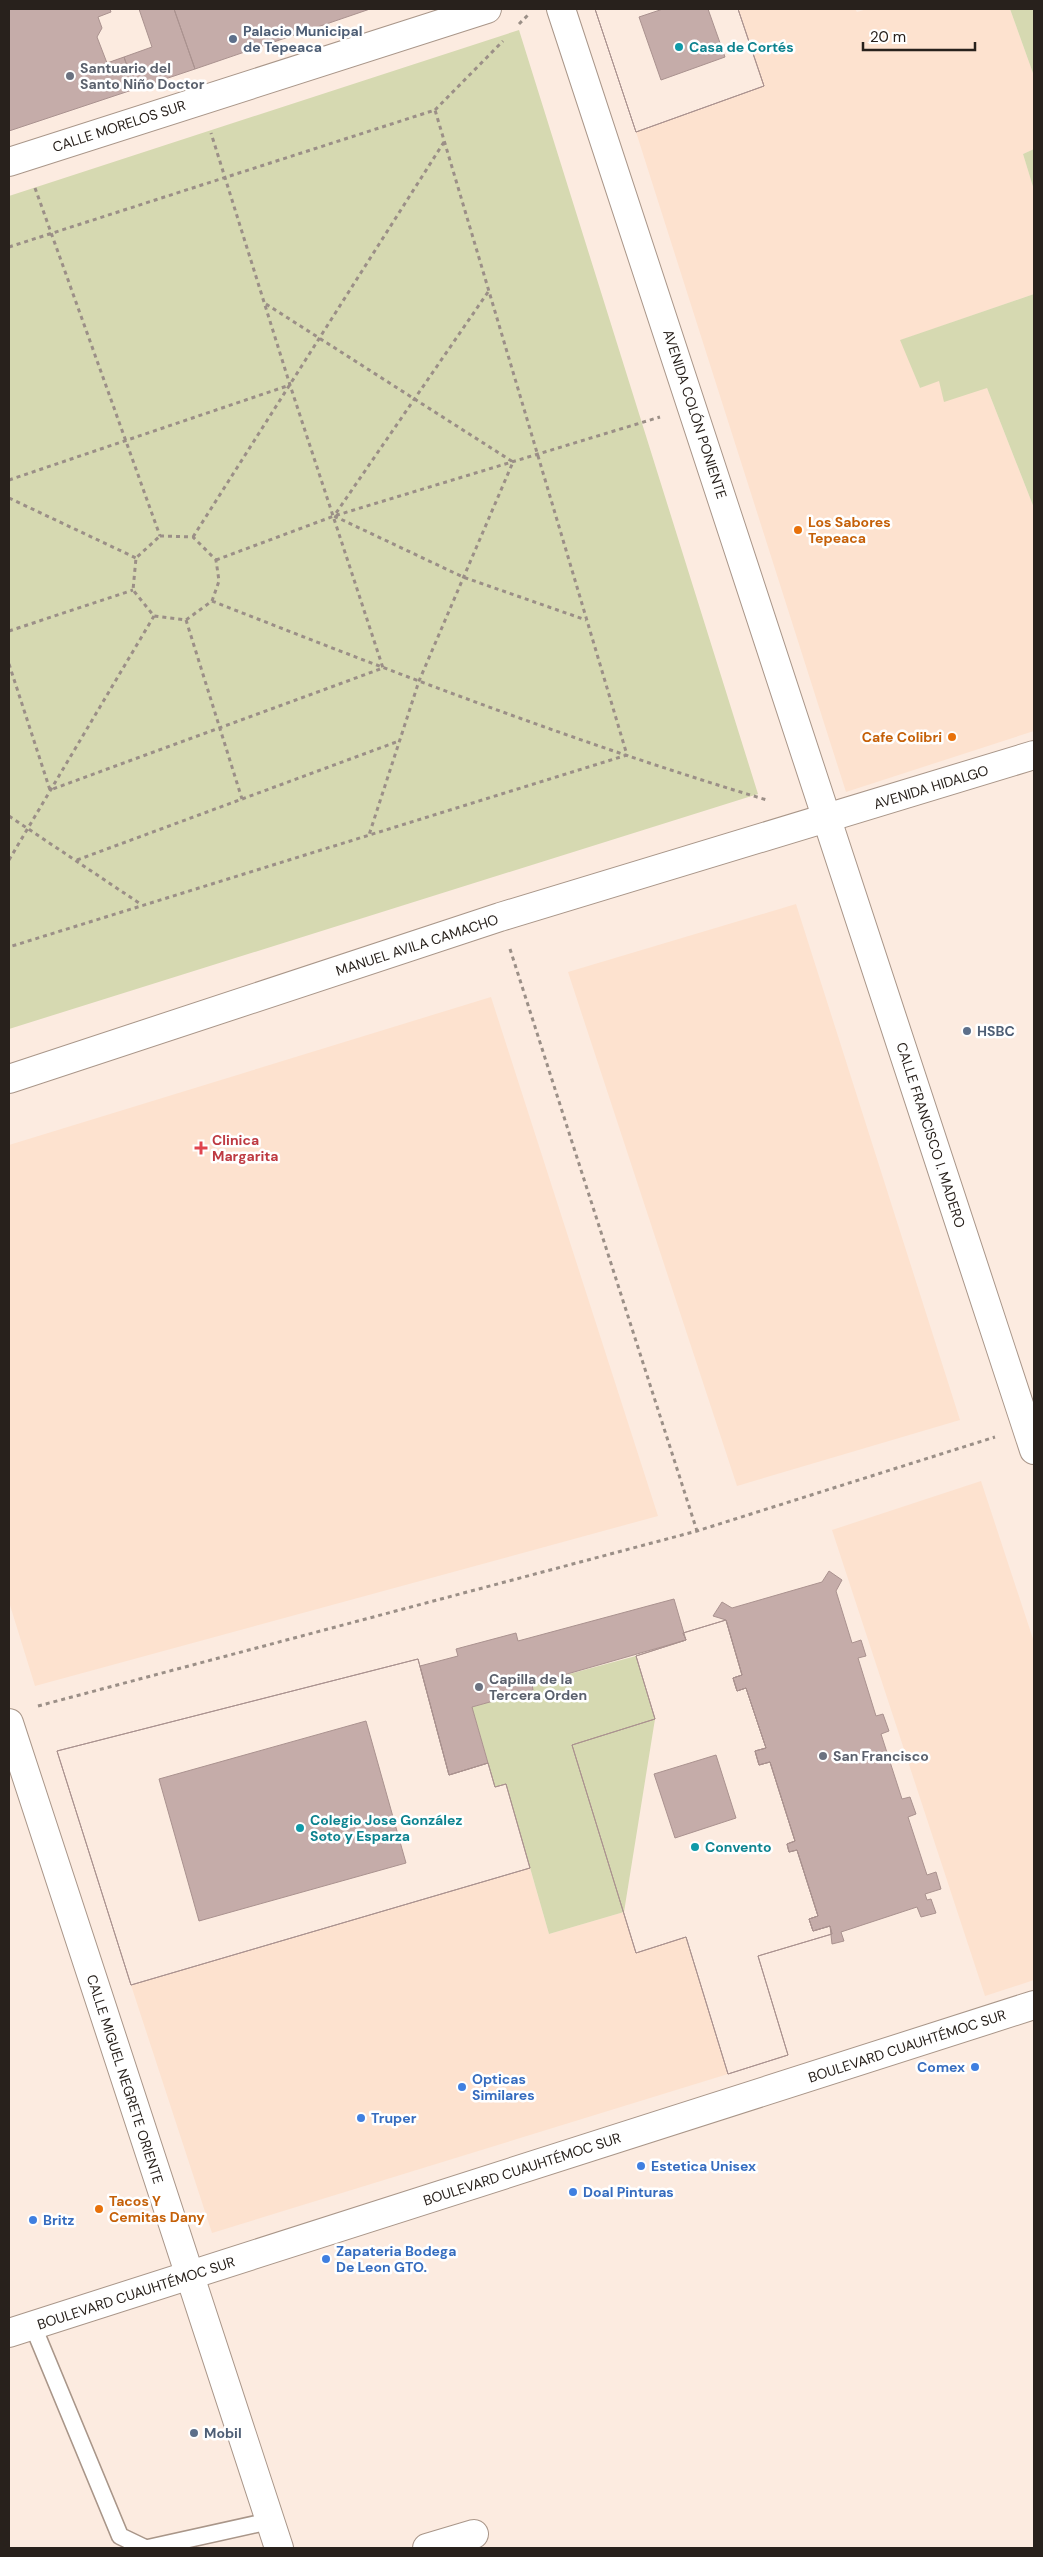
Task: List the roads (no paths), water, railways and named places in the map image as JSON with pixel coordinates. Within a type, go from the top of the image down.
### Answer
[{"type":"street","name":"CALLE MORELOS SUR","points":[[16,159],[487,9]]},
{"type":"street","name":"AVENIDA COLÓN PONIENTE","points":[[561,9],[828,819]]},
{"type":"street","name":"AVENIDA HIDALGO","points":[[828,819],[1034,756]]},
{"type":"street","name":"MANUEL AVILA CAMACHO","points":[[9,1079],[500,917],[828,819]]},
{"type":"street","name":"CALLE FRANCISCO I. MADERO","points":[[828,819],[1030,1439]]},
{"type":"street","name":"CALLE MIGUEL NEGRETE ORIENTE","points":[[9,1723],[279,2548]]},
{"type":"street","name":"BOULEVARD CUAUHTÉMOC SUR","points":[[21,2330],[1034,2005]]},
{"type":"street","points":[[427,2548],[474,2534]]},
{"type":"lane","points":[[21,2330],[120,2536],[146,2548],[270,2520]]},
{"type":"place","name":"Palacio Municipal de Tepeaca","points":[[233,39]]},
{"type":"place","name":"Casa de Cortés","points":[[679,47]]},
{"type":"place","name":"Santuario del Santo Niño Doctor","points":[[70,76]]},
{"type":"place","name":"Los Sabores Tepeaca","points":[[798,530]]},
{"type":"place","name":"Cafe Colibri","points":[[952,737]]},
{"type":"place","name":"HSBC","points":[[967,1031]]},
{"type":"place","name":"Clinica Margarita","points":[[201,1148]]},
{"type":"place","name":"Capilla de la Tercera Orden","points":[[479,1687]]},
{"type":"place","name":"San Francisco","points":[[823,1756]]},
{"type":"place","name":"Colegio Jose González Soto y Esparza","points":[[300,1828]]},
{"type":"place","name":"Convento","points":[[695,1847]]},
{"type":"place","name":"Comex","points":[[975,2067]]},
{"type":"place","name":"Opticas Similares","points":[[462,2087]]},
{"type":"place","name":"Truper","points":[[361,2118]]},
{"type":"place","name":"Estetica Unisex","points":[[641,2166]]},
{"type":"place","name":"Doal Pinturas","points":[[573,2192]]},
{"type":"place","name":"Tacos Y Cemitas Dany","points":[[99,2209]]},
{"type":"place","name":"Britz","points":[[33,2220]]},
{"type":"place","name":"Zapateria Bodega De Leon GTO.","points":[[326,2259]]},
{"type":"place","name":"Mobil","points":[[194,2433]]}]
